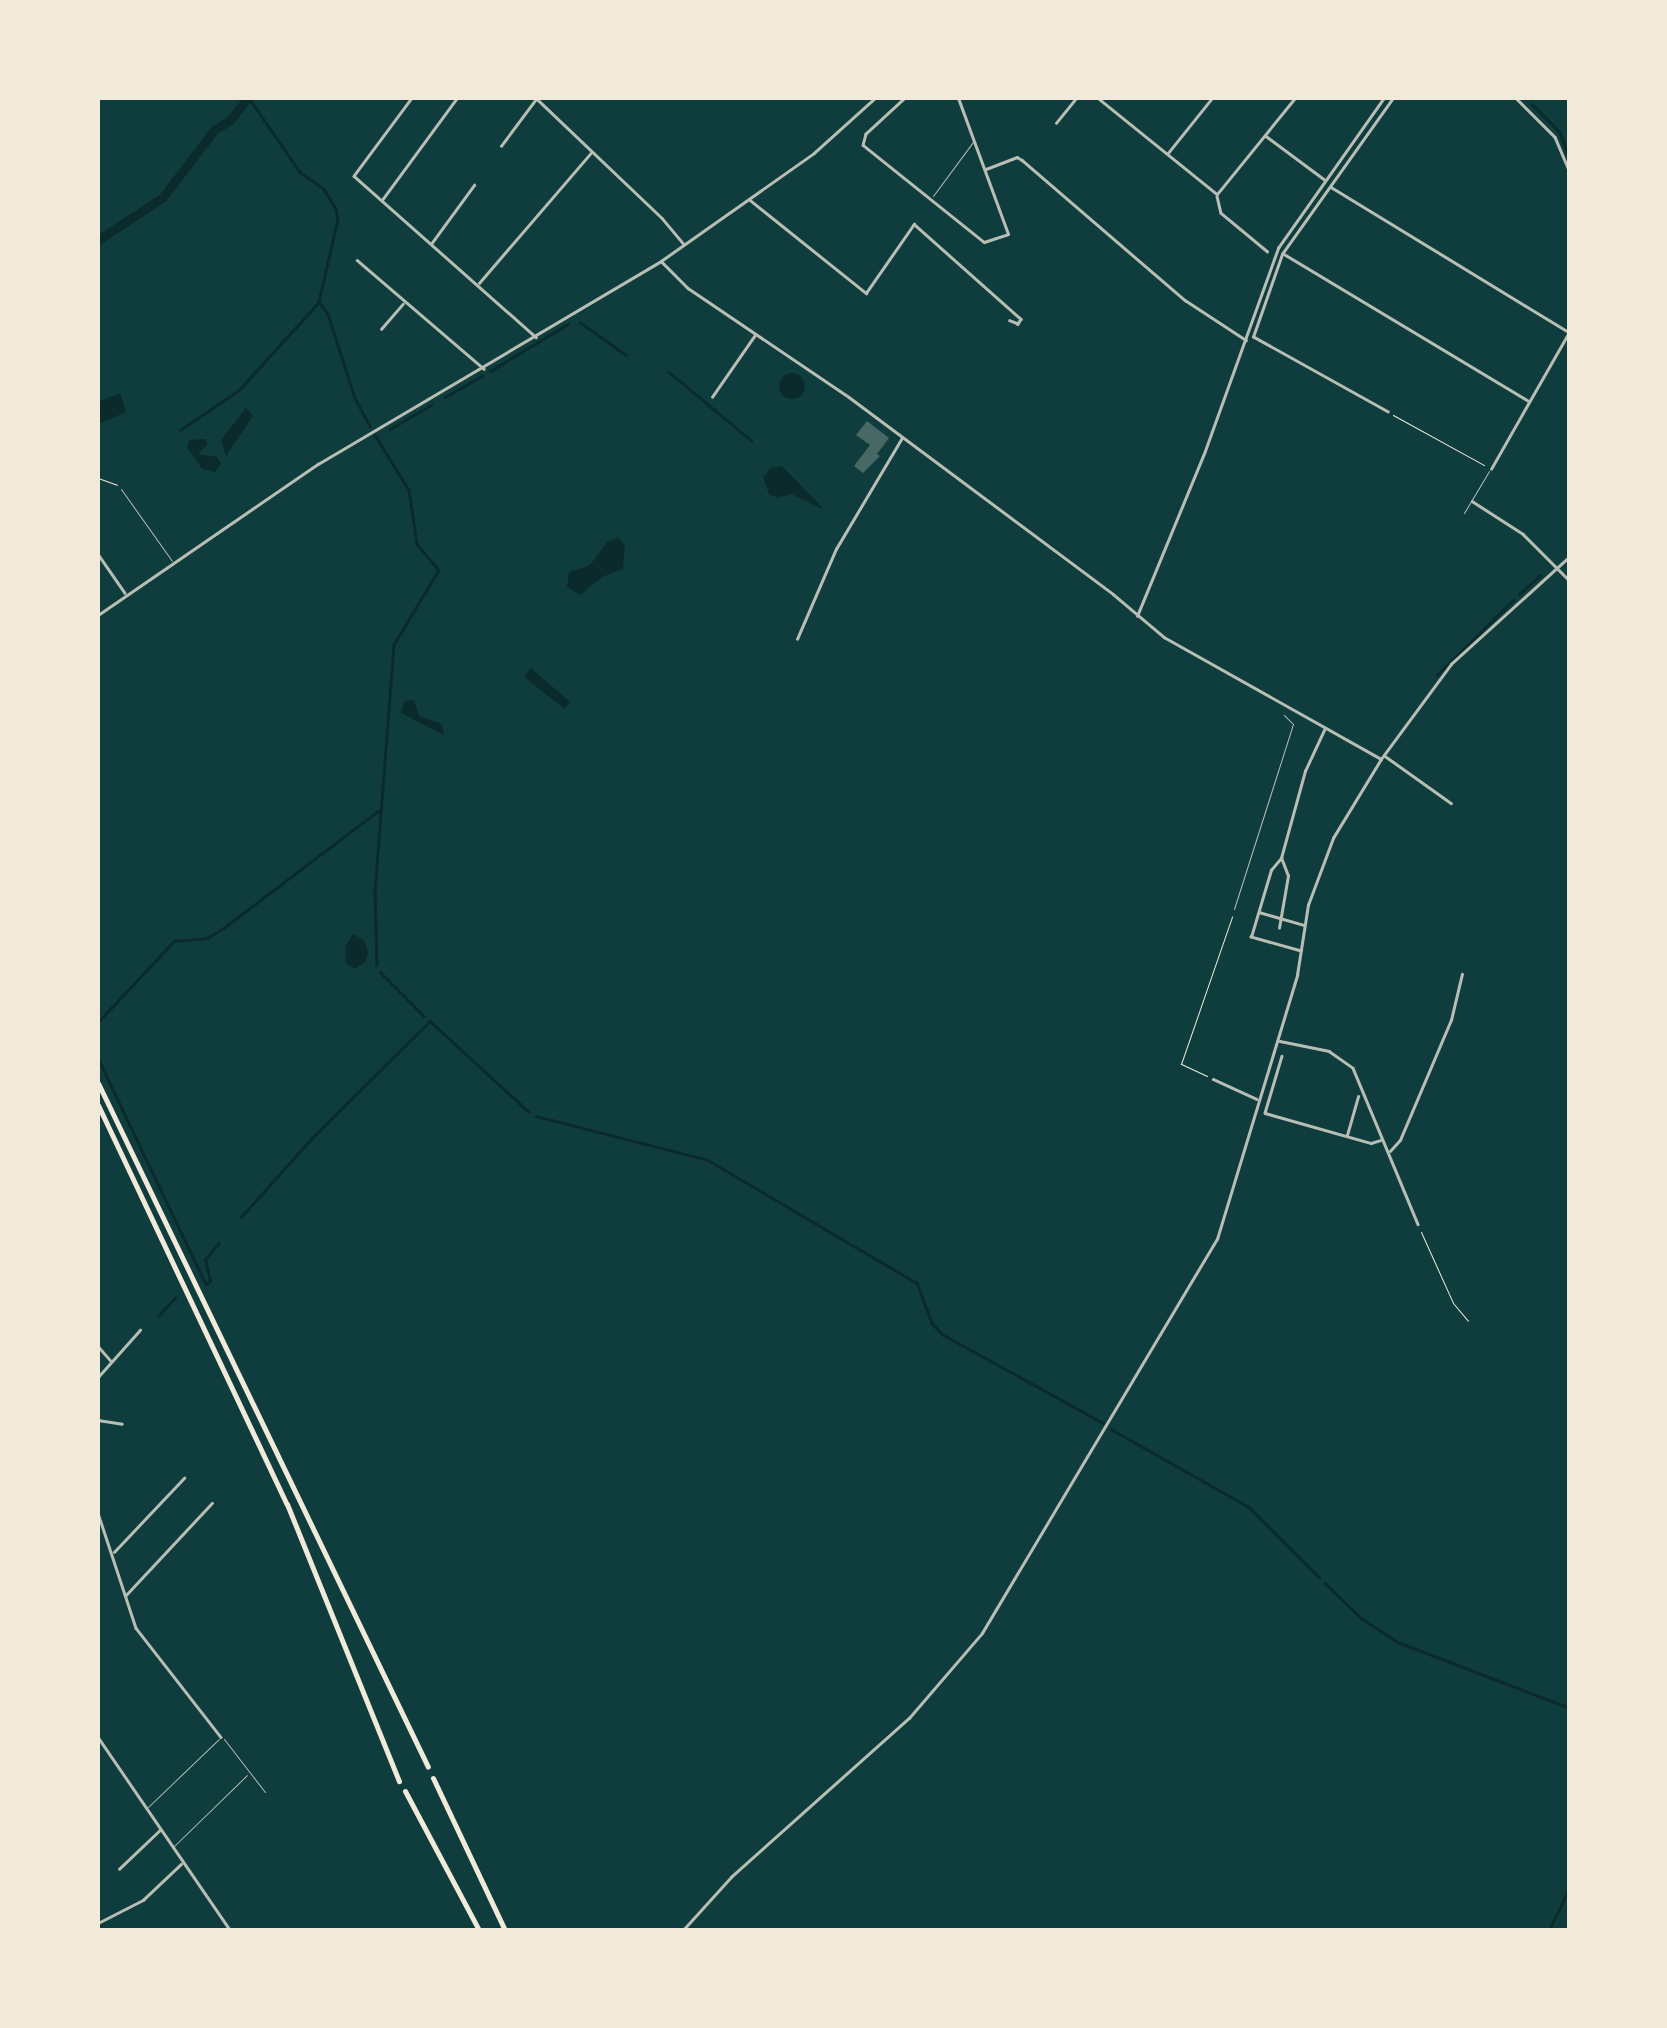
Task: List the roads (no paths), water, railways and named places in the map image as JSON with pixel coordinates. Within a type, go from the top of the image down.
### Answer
[{"type":"highway","points":[[98,1084],[428,1767]]},
{"type":"highway","points":[[98,1105],[277,1483],[399,1780]]},
{"type":"highway","points":[[433,1778],[506,1930]]},
{"type":"highway","points":[[405,1791],[479,1930]]},
{"type":"street","points":[[412,98],[354,176],[536,337]]},
{"type":"street","points":[[382,201],[458,98]]},
{"type":"street","points":[[501,146],[536,98],[684,244]]},
{"type":"street","points":[[98,615],[318,464],[484,370],[660,261],[814,152],[875,98]]},
{"type":"street","points":[[905,98],[866,134],[863,145],[984,242],[1008,234],[958,98]]},
{"type":"street","points":[[1056,123],[1076,98]]},
{"type":"street","points":[[1098,98],[1217,194],[1221,214],[1267,251]]},
{"type":"street","points":[[1202,98],[1208,102]]},
{"type":"street","points":[[1167,154],[1212,98]]},
{"type":"street","points":[[1217,194],[1295,98]]},
{"type":"street","points":[[1137,616],[1281,243],[1384,98]]},
{"type":"street","points":[[1388,412],[1253,337],[1282,254],[1392,98]]},
{"type":"street","points":[[1516,98],[1555,136],[1570,172]]},
{"type":"street","points":[[1265,135],[1326,180]]},
{"type":"street","points":[[478,284],[592,152]]},
{"type":"street","points":[[984,169],[1017,157],[1022,160],[1185,300],[1246,340]]},
{"type":"street","points":[[431,244],[474,186]]},
{"type":"street","points":[[1330,186],[1569,331],[1491,468]]},
{"type":"street","points":[[750,199],[866,293],[914,224],[1022,319],[1018,324],[1010,321]]},
{"type":"street","points":[[1282,254],[1529,401]]},
{"type":"street","points":[[357,260],[484,370]]},
{"type":"street","points":[[660,261],[688,288],[902,438],[1176,645],[1383,756],[1451,803]]},
{"type":"street","points":[[381,329],[404,303]]},
{"type":"street","points":[[712,397],[756,334]]},
{"type":"street","points":[[796,639],[836,549],[902,438]]},
{"type":"street","points":[[1472,501],[1510,524],[1570,580]]},
{"type":"street","points":[[98,554],[126,594]]},
{"type":"street","points":[[684,1930],[731,1877],[909,1718],[976,1642],[1212,1250],[1278,1041],[1304,925],[1326,852],[1383,756],[1456,659],[1570,556]]},
{"type":"street","points":[[1301,950],[1251,937],[1271,870],[1281,858],[1305,770],[1326,727]]},
{"type":"street","points":[[1279,928],[1288,876],[1281,858]]},
{"type":"street","points":[[1257,912],[1304,925]]},
{"type":"street","points":[[1388,1152],[1400,1140],[1451,1020],[1462,974]]},
{"type":"street","points":[[1278,1041],[1329,1052],[1348,1063],[1418,1224]]},
{"type":"street","points":[[1282,1056],[1265,1113],[1371,1144],[1383,1140]]},
{"type":"street","points":[[1213,1080],[1260,1102]]},
{"type":"street","points":[[1346,1136],[1358,1098]]},
{"type":"street","points":[[98,1377],[140,1330]]},
{"type":"street","points":[[98,1346],[112,1362]]},
{"type":"street","points":[[98,1420],[122,1424]]},
{"type":"street","points":[[113,1553],[184,1478]]},
{"type":"street","points":[[124,1597],[212,1503]]},
{"type":"street","points":[[98,1513],[139,1634],[222,1737]]},
{"type":"street","points":[[98,1537],[106,1533]]},
{"type":"street","points":[[98,1737],[230,1930]]},
{"type":"street","points":[[120,1869],[160,1830]]},
{"type":"street","points":[[98,1923],[143,1900],[183,1862]]},
{"type":"lane","points":[[931,199],[974,142]]},
{"type":"lane","points":[[1464,513],[1491,468]]},
{"type":"lane","points":[[120,489],[174,564]]},
{"type":"lane","points":[[1234,909],[1293,724],[1284,715]]},
{"type":"lane","points":[[147,1808],[222,1737],[265,1792]]},
{"type":"lane","points":[[172,1847],[250,1773]]},
{"type":"water","points":[[792,373],[801,377],[805,386],[801,395],[792,399],[783,395],[779,386],[783,377]]},
{"type":"water","points":[[120,393],[126,412],[98,424],[98,402]]},
{"type":"water","points":[[246,408],[253,416],[226,456],[221,440]]},
{"type":"water","points":[[205,439],[208,444],[198,454],[217,457],[221,464],[215,472],[202,469],[187,447],[189,440]]},
{"type":"water","points":[[782,466],[823,509],[791,494],[778,498],[769,494],[763,477],[771,468]]},
{"type":"water","points":[[618,537],[625,546],[623,569],[602,577],[580,595],[567,587],[569,572],[590,565],[607,542]]},
{"type":"water","points":[[531,668],[570,702],[565,709],[524,677]]},
{"type":"water","points":[[414,700],[419,716],[442,724],[444,735],[401,713],[404,701]]},
{"type":"water","points":[[353,934],[364,940],[368,952],[366,961],[355,969],[346,964],[345,947]]},
{"type":"waterway","points":[[98,240],[163,197],[214,130],[230,120],[248,98]]},
{"type":"waterway","points":[[249,98],[300,172],[324,189],[336,209],[338,219],[319,302],[328,314],[355,398],[370,426]]},
{"type":"waterway","points":[[1532,104],[1560,132],[1570,159]]},
{"type":"waterway","points":[[180,430],[239,390],[318,303]]},
{"type":"waterway","points":[[580,322],[626,355]]},
{"type":"waterway","points":[[490,371],[568,324]]},
{"type":"waterway","points":[[669,372],[751,440]]},
{"type":"waterway","points":[[445,397],[482,376]]},
{"type":"waterway","points":[[390,429],[431,405]]},
{"type":"waterway","points":[[375,435],[409,490],[417,544],[439,570],[394,645],[375,891],[377,965]]},
{"type":"waterway","points":[[1567,553],[1570,550]]},
{"type":"waterway","points":[[1519,594],[1540,576]]},
{"type":"waterway","points":[[1437,675],[1513,600]]},
{"type":"waterway","points":[[98,1022],[174,941],[207,938],[222,929],[378,811]]},
{"type":"waterway","points":[[380,972],[424,1016]]},
{"type":"waterway","points":[[241,1217],[312,1138],[430,1021],[529,1112]]},
{"type":"waterway","points":[[98,1058],[206,1284]]},
{"type":"waterway","points":[[536,1116],[708,1160],[917,1283],[932,1323],[942,1334],[1103,1423]]},
{"type":"waterway","points":[[206,1284],[210,1281],[205,1260],[219,1243]]},
{"type":"waterway","points":[[158,1316],[175,1298]]},
{"type":"waterway","points":[[1111,1429],[1249,1507],[1320,1578]]},
{"type":"waterway","points":[[1325,1583],[1361,1618],[1398,1642],[1570,1708]]},
{"type":"waterway","points":[[1549,1930],[1570,1887]]}]
